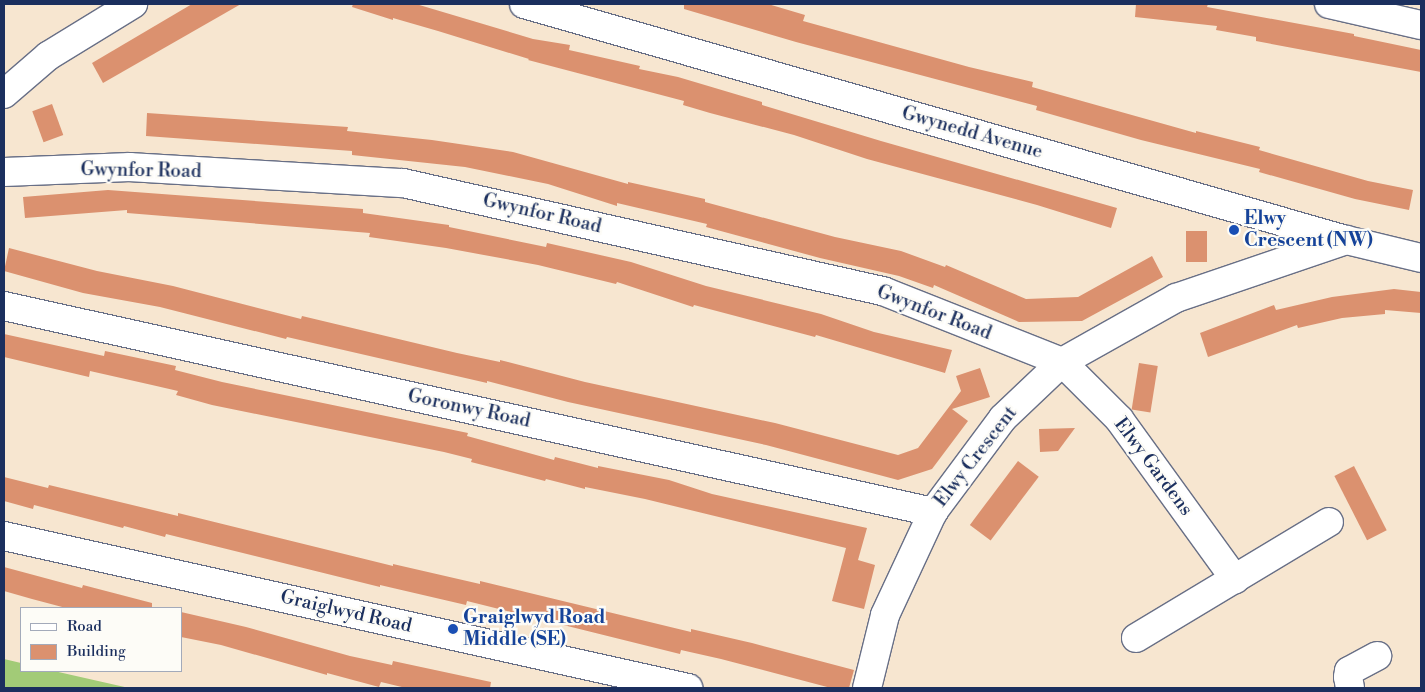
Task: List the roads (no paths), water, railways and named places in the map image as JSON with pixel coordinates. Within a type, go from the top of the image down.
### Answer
[{"type":"street","points":[[4,94],[48,56],[133,4]]},
{"type":"street","name":"Gwynedd Avenue","points":[[524,4],[1346,240],[1421,258]]},
{"type":"street","points":[[1329,4],[1421,25]]},
{"type":"street","name":"Gwynfor Road","points":[[4,172],[130,167],[403,183],[885,292],[1062,362]]},
{"type":"street","name":"Elwy Crescent","points":[[867,688],[885,615],[933,512],[1003,418],[1062,362],[1176,298],[1346,240]]},
{"type":"street","name":"Goronwy Road","points":[[4,306],[933,512]]},
{"type":"street","name":"Elwy Gardens","points":[[1062,362],[1119,419],[1235,579]]},
{"type":"street","points":[[1136,638],[1328,522]]},
{"type":"street","name":"Graiglwyd Road","points":[[4,536],[688,688]]},
{"type":"street","points":[[1350,688],[1349,671],[1377,656]]},
{"type":"place","name":"Elwy Crescent (NW)","points":[[1234,230]]},
{"type":"place","name":"Graiglwyd Road Middle (SE)","points":[[453,629]]}]
